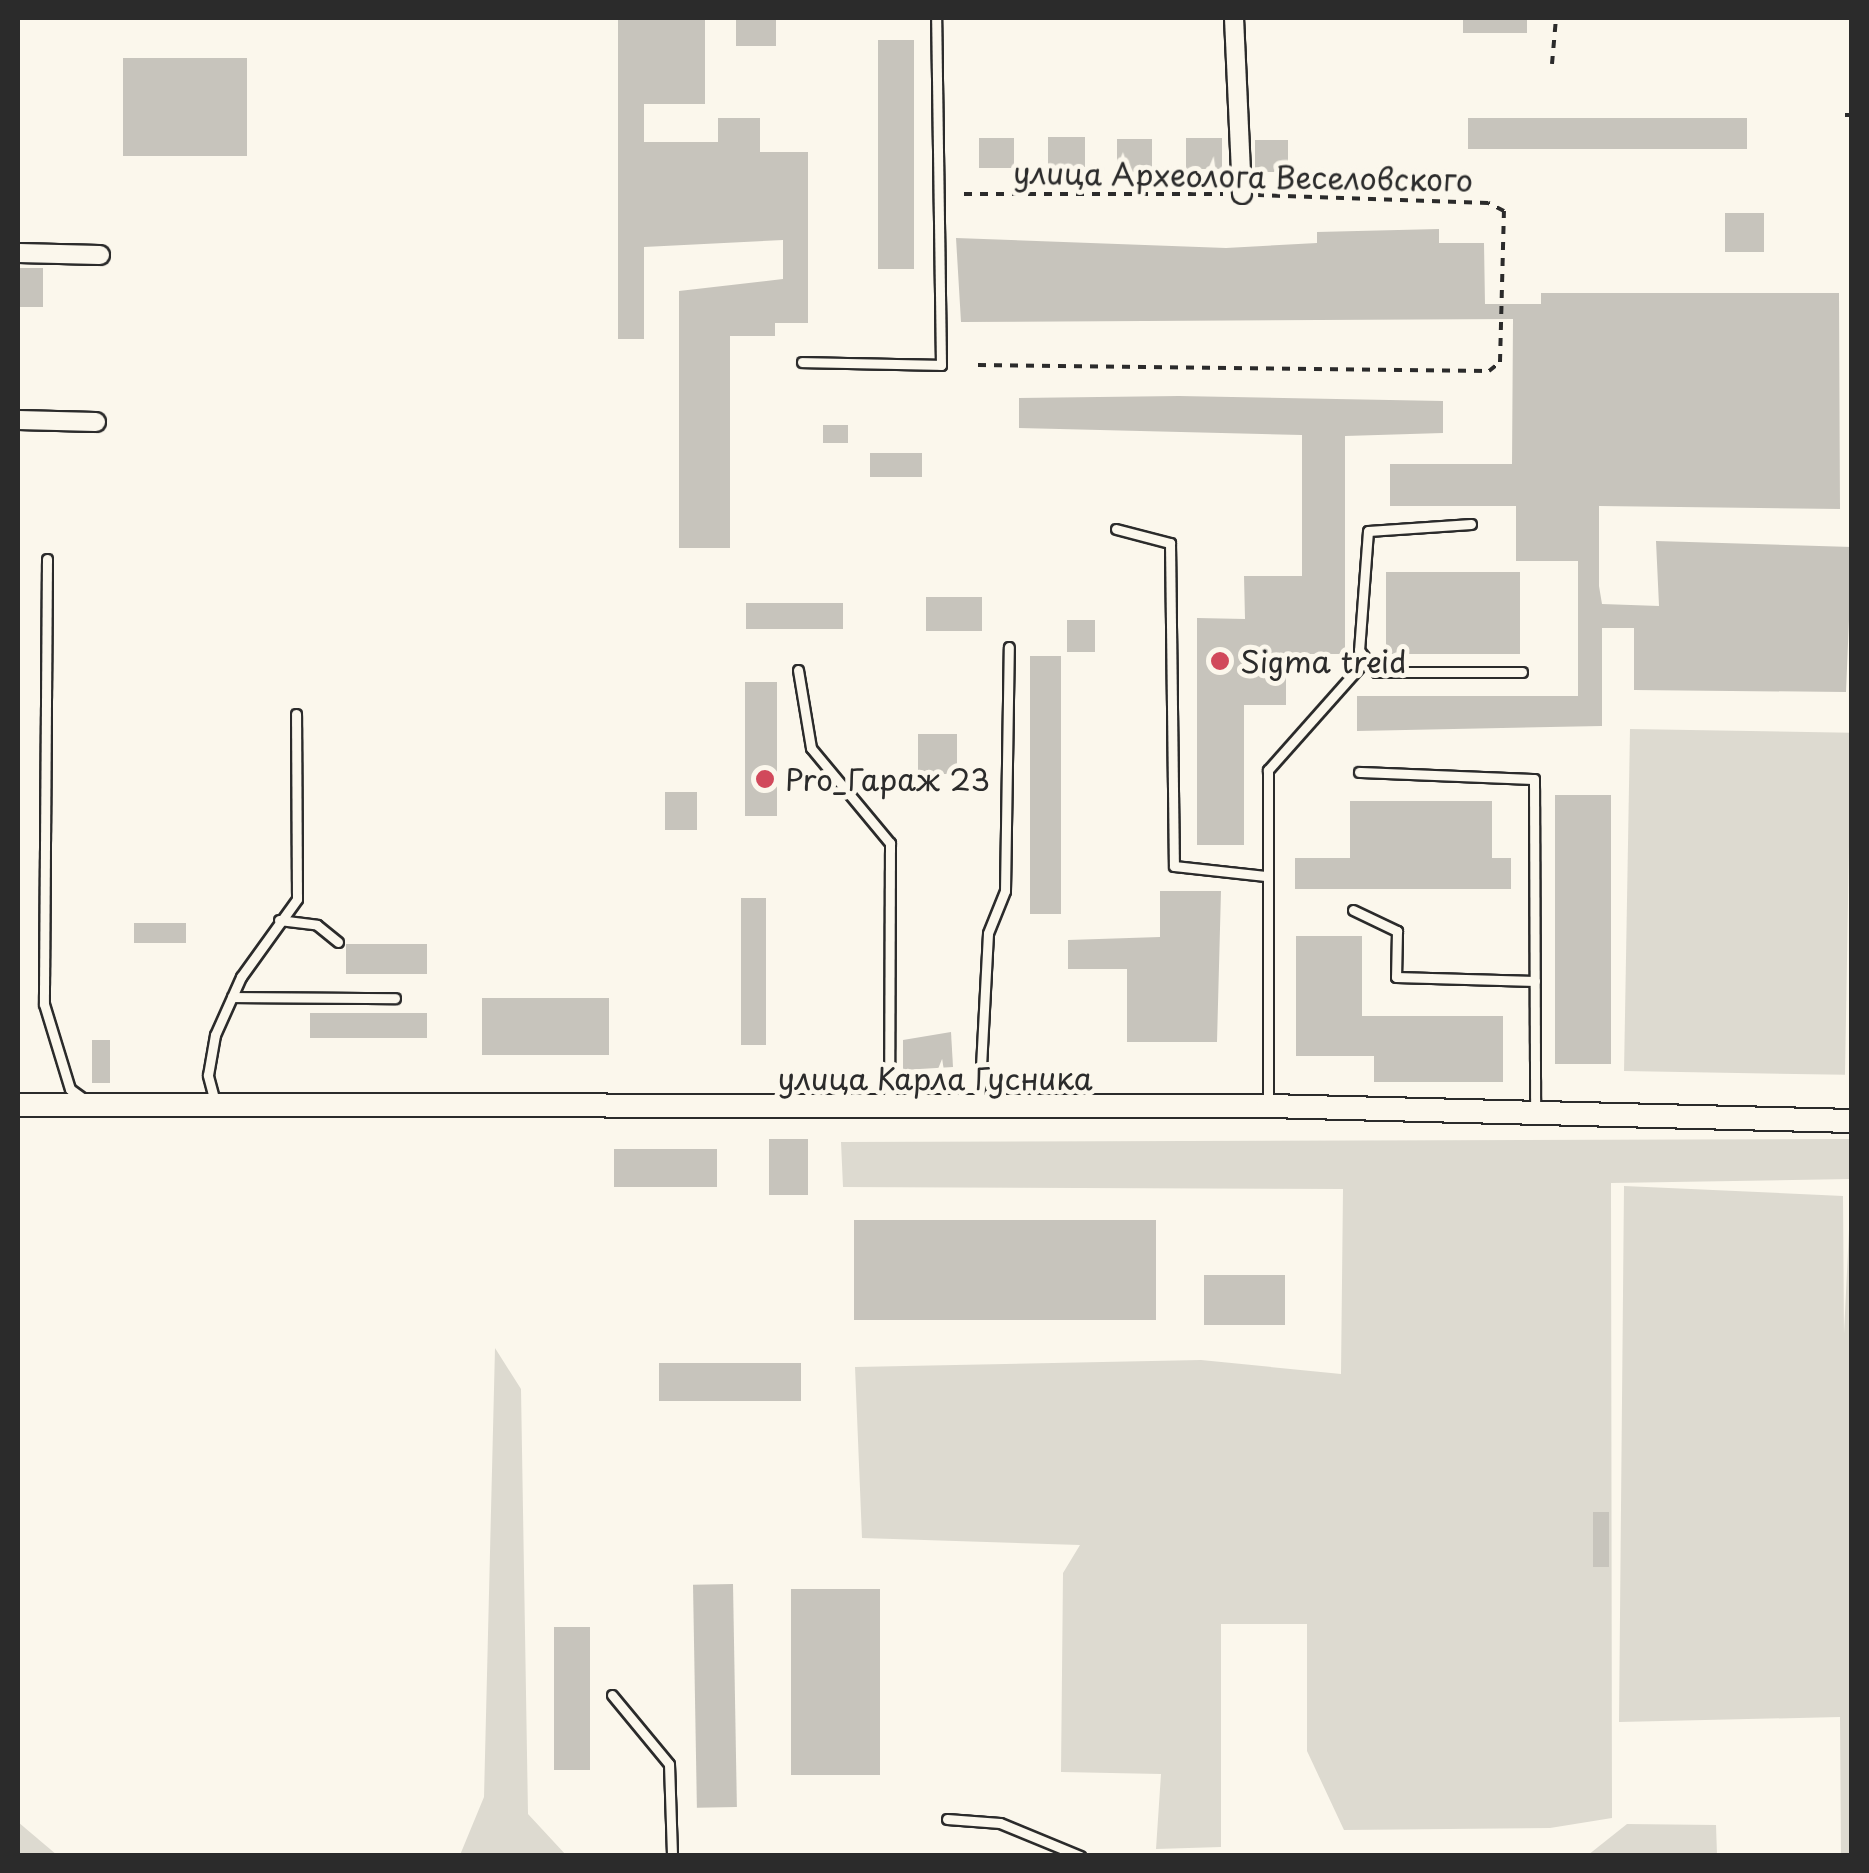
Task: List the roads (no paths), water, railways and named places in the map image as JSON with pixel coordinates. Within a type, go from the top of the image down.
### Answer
[{"type":"street","points":[[1234,18],[1242,194]]},
{"type":"street","points":[[18,253],[100,256]]},
{"type":"street","points":[[18,420],[96,422]]},
{"type":"street","name":"улица Карла Гусника","points":[[18,1105],[889,1109],[1268,1106],[1852,1121]]},
{"type":"lane","points":[[802,362],[941,365],[936,18]]},
{"type":"lane","points":[[1268,1106],[1268,770],[1364,662],[1368,531],[1471,524]]},
{"type":"lane","points":[[1116,529],[1170,543],[1174,866],[1265,876]]},
{"type":"lane","points":[[47,559],[44,1004],[70,1089],[90,1104]]},
{"type":"lane","points":[[979,1109],[988,932],[1005,891],[1010,646]]},
{"type":"lane","points":[[1364,662],[1376,672],[1522,672]]},
{"type":"lane","points":[[798,670],[810,748],[890,844],[889,1109]]},
{"type":"lane","points":[[216,1105],[208,1075],[232,997],[297,898],[296,714]]},
{"type":"lane","points":[[1359,772],[1534,779],[1536,1110]]},
{"type":"lane","points":[[1353,910],[1398,931],[1396,977],[1535,980]]},
{"type":"lane","points":[[279,920],[318,925],[338,942]]},
{"type":"lane","points":[[232,997],[395,998]]},
{"type":"lane","points":[[612,1695],[669,1764],[672,1856]]},
{"type":"lane","points":[[947,1819],[1000,1823],[1080,1856]]},
{"type":"place","name":"Sigma treid","points":[[1220,661]]},
{"type":"place","name":"Pro_Гараж 23","points":[[765,779]]}]
